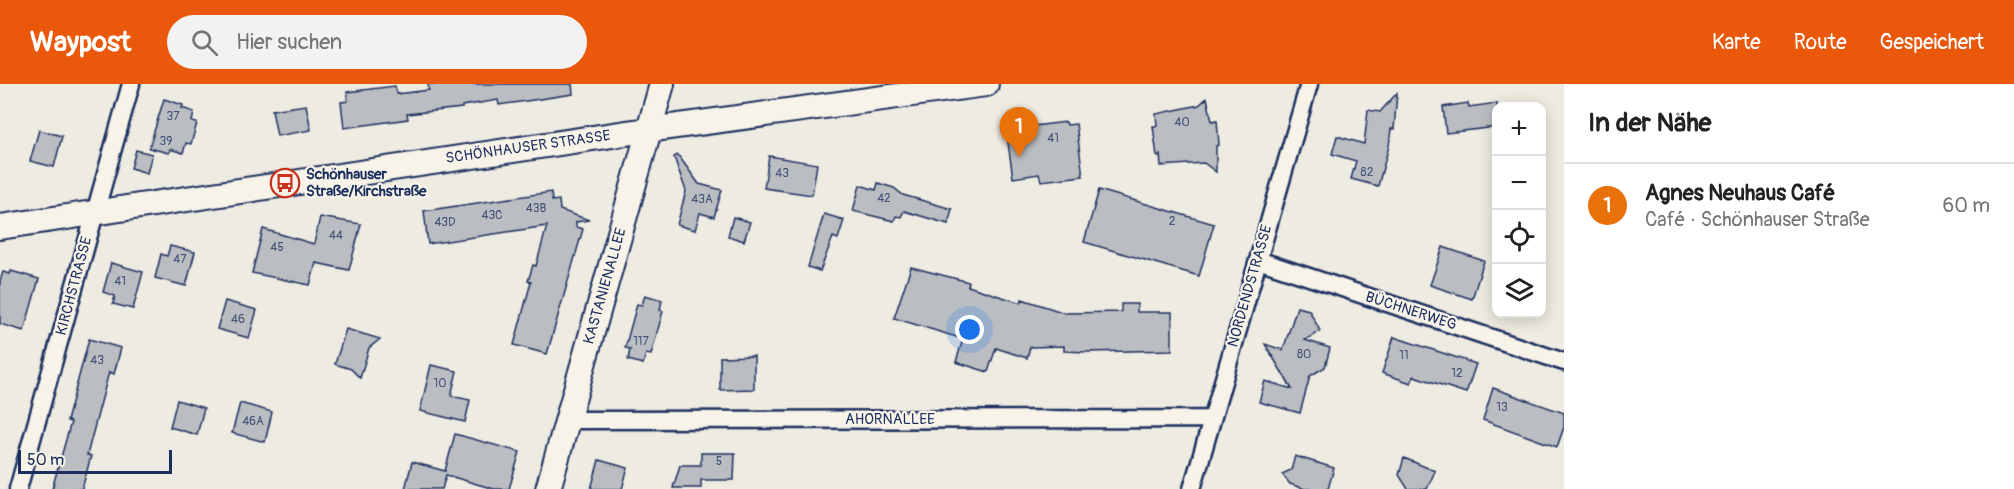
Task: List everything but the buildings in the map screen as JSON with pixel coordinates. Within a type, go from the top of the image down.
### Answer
[{"type":"street","name":"KIRCHSTRASSE","points":[[18,489],[131,84]]},
{"type":"street","name":"KASTANIENALLEE","points":[[548,489],[662,84]]},
{"type":"street","name":"SCHÖNHAUSER STRASSE","points":[[0,227],[94,211],[650,129],[986,84]]},
{"type":"street","name":"NORDENDSTRASSE","points":[[1192,489],[1309,84]]},
{"type":"street","name":"BÜCHNERWEG","points":[[1258,260],[1564,362]]},
{"type":"street","name":"AHORNALLEE","points":[[568,420],[1212,419]]},
{"type":"place","name":"Agnes Neuhaus Café","points":[[1019,157]]},
{"type":"place","name":"Schönhauser Straße/Kirchstraße","points":[[285,183]]}]
